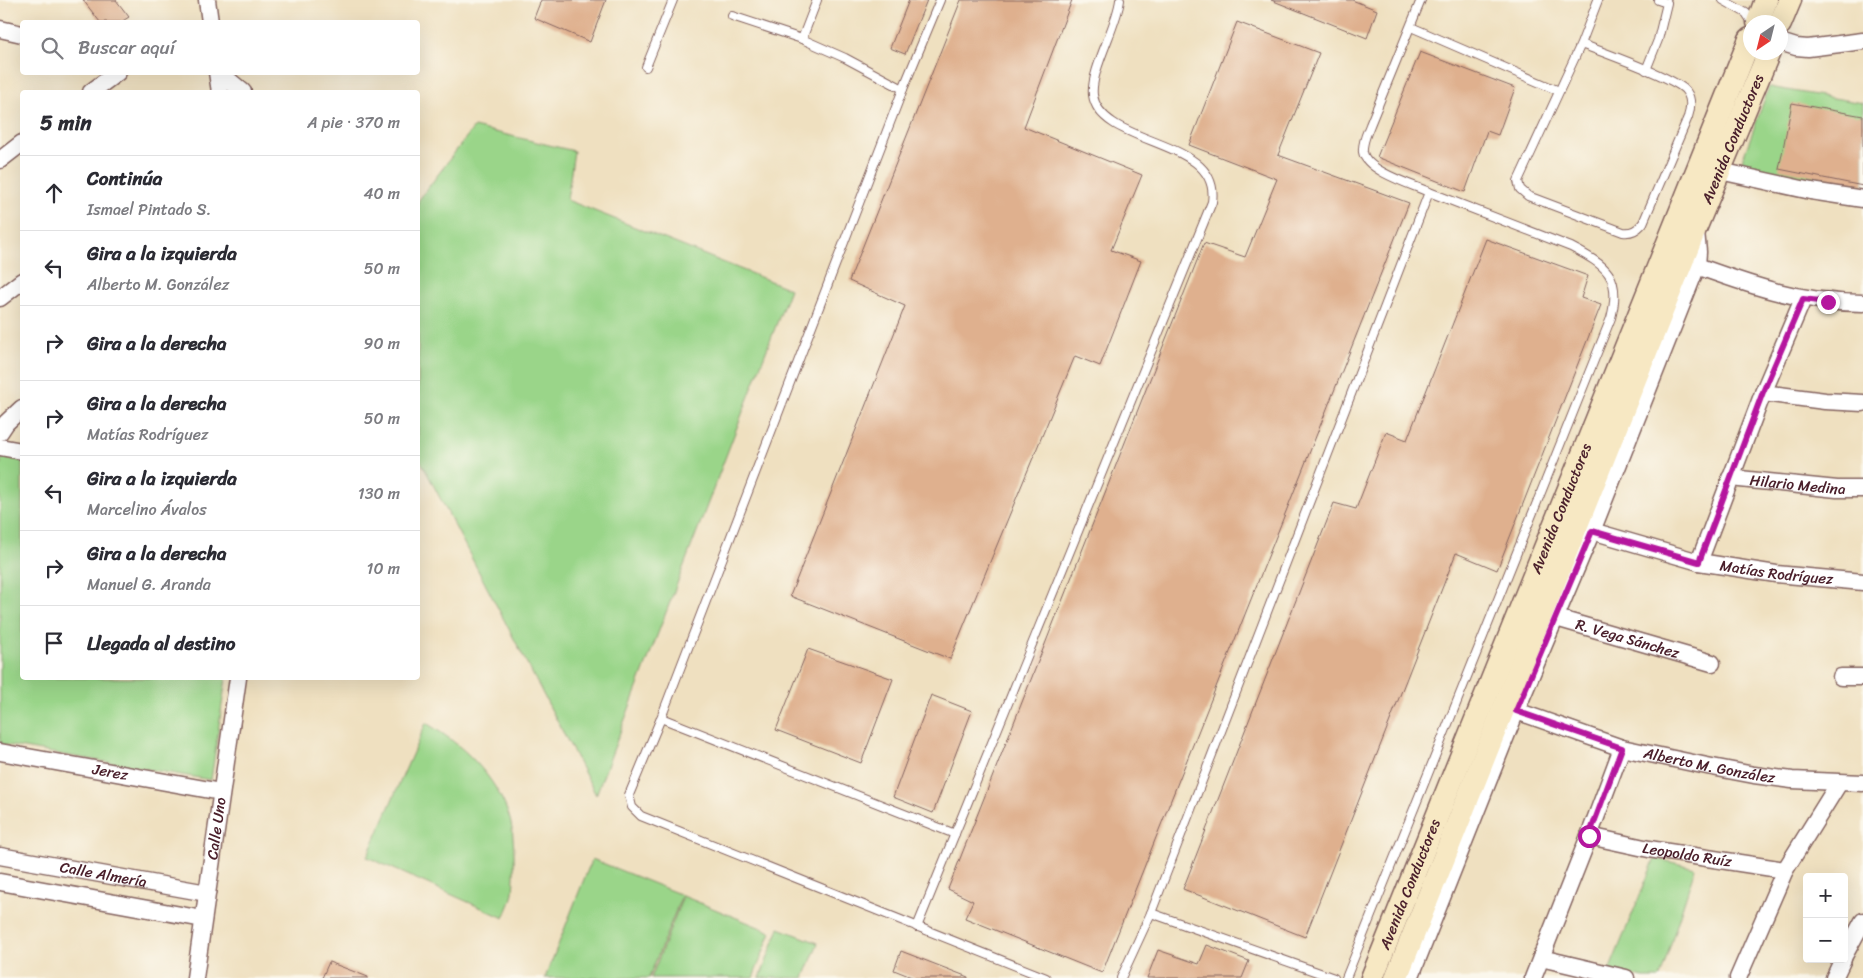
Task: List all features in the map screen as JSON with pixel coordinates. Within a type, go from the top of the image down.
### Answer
[{"type":"main road","points":[[1761,15],[1766,0]]},
{"type":"main road","points":[[1784,15],[1790,0]]},
{"type":"main road","name":"Avenida Conductores","points":[[1372,978],[1743,56]]},
{"type":"main road","name":"Avenida Conductores","points":[[1396,978],[1585,528],[1690,264],[1695,229],[1766,60]]},
{"type":"street","points":[[207,0],[210,20]]},
{"type":"street","points":[[0,29],[20,34]]},
{"type":"street","points":[[1788,44],[1808,48],[1863,41]]},
{"type":"street","points":[[94,90],[114,75]]},
{"type":"street","points":[[218,75],[220,90]]},
{"type":"street","points":[[222,75],[240,90]]},
{"type":"street","points":[[0,160],[20,145]]},
{"type":"street","points":[[1720,171],[1811,191],[1863,199]]},
{"type":"street","points":[[1690,264],[1746,284],[1803,299],[1842,303],[1863,302]]},
{"type":"street","points":[[0,298],[20,283]]},
{"type":"street","points":[[1699,562],[1763,392],[1803,299]]},
{"type":"street","points":[[1763,392],[1863,403]]},
{"type":"street","points":[[0,432],[6,423],[20,410]]},
{"type":"street","points":[[0,447],[20,451]]},
{"type":"street","name":"Hilario Medina","points":[[1730,478],[1837,489],[1863,489]]},
{"type":"street","name":"Matías Rodríguez","points":[[1585,528],[1699,562],[1776,574],[1863,582]]},
{"type":"street","name":"R. Vega Sánchez","points":[[1549,616],[1712,663]]},
{"type":"street","points":[[1841,677],[1863,677]]},
{"type":"street","name":"Calle Uno","points":[[195,978],[238,680]]},
{"type":"street","points":[[1410,978],[1510,709]]},
{"type":"street","name":"Alberto M. González","points":[[1510,709],[1622,748],[1754,776],[1792,780],[1863,783]]},
{"type":"street","points":[[1533,978],[1622,748]]},
{"type":"street","name":"Jerez","points":[[0,752],[221,792]]},
{"type":"street","points":[[1738,978],[1785,870],[1839,783]]},
{"type":"street","name":"Leopoldo Ruíz","points":[[1589,836],[1658,851],[1785,870]]},
{"type":"street","name":"Calle Almería","points":[[0,856],[207,893]]},
{"type":"street","name":"Calle Almería","points":[[0,882],[203,919]]},
{"type":"street","points":[[1848,949],[1863,921]]},
{"type":"street","points":[[1541,958],[1626,978]]},
{"type":"street","points":[[1834,978],[1841,963]]},
{"type":"lane","points":[[646,67],[673,0]]},
{"type":"lane","points":[[802,39],[818,0]]},
{"type":"lane","points":[[940,0],[903,89],[661,718],[629,795],[632,807],[636,812],[1046,978]]},
{"type":"lane","points":[[917,927],[1214,194],[1211,182],[1201,166],[1114,123],[1100,111],[1095,102],[1093,95],[1096,76],[1120,0]]},
{"type":"lane","points":[[1346,978],[1607,328],[1616,292],[1614,281],[1606,270],[1592,258],[1378,170],[1366,159],[1364,144],[1370,125],[1421,0]]},
{"type":"lane","points":[[1581,44],[1682,86],[1690,100],[1691,109],[1643,223],[1630,233],[1528,196],[1518,186],[1518,181],[1581,44],[1598,0]]},
{"type":"lane","points":[[1646,70],[1658,40],[1667,3],[1658,0]]},
{"type":"lane","points":[[1723,0],[1747,15]]},
{"type":"lane","points":[[732,16],[802,39],[845,58],[903,89]]},
{"type":"lane","points":[[1411,27],[1559,91]]},
{"type":"lane","points":[[1121,978],[1151,913],[1429,192]]},
{"type":"lane","points":[[661,718],[955,834]]},
{"type":"lane","points":[[1151,913],[1334,978]]},
{"type":"green space","points":[[1769,87],[1863,103],[1863,192],[1845,193],[1739,169]]},
{"type":"green space","points":[[474,127],[574,151],[567,200],[790,289],[596,795],[420,460],[420,198]]},
{"type":"green space","points":[[2,457],[20,461],[20,680],[226,680],[211,780],[0,744],[0,469]]},
{"type":"green space","points":[[426,723],[452,741],[476,762],[495,787],[509,816],[513,842],[514,884],[512,899],[504,918],[367,857]]},
{"type":"green space","points":[[1655,858],[1695,868],[1660,978],[1644,978],[1609,971]]},
{"type":"green space","points":[[592,859],[682,895],[649,978],[545,978]]},
{"type":"green space","points":[[683,896],[771,932],[753,978],[651,978]]},
{"type":"green space","points":[[779,928],[818,943],[804,978],[760,978]]},
{"type":"building","points":[[83,0],[116,0],[129,17],[124,20],[98,20]]},
{"type":"building","points":[[541,0],[606,0],[590,42],[534,18]]},
{"type":"building","points":[[909,0],[927,0],[905,54],[890,48]]},
{"type":"building","points":[[961,0],[1072,0],[1024,127],[1142,175],[1111,250],[1141,261],[1100,366],[1075,356],[950,659],[790,596],[905,306],[849,281]]},
{"type":"building","points":[[1271,0],[1352,0],[1377,10],[1367,38]]},
{"type":"building","points":[[1237,22],[1319,53],[1278,155],[1409,203],[1102,973],[965,918],[973,901],[948,889],[1204,243],[1245,257],[1277,179],[1189,145]]},
{"type":"building","points":[[1420,52],[1515,88],[1498,135],[1487,131],[1465,192],[1377,157]]},
{"type":"building","points":[[1792,103],[1863,116],[1863,186],[1779,169]]},
{"type":"building","points":[[1486,239],[1588,276],[1581,298],[1601,305],[1497,570],[1456,553],[1305,937],[1183,889],[1334,503],[1356,509],[1386,432],[1407,440]]},
{"type":"building","points":[[808,649],[893,679],[861,763],[776,730]]},
{"type":"building","points":[[931,695],[972,711],[933,813],[893,797]]},
{"type":"building","points":[[1207,945],[1249,961],[1242,978],[1147,978],[1158,950],[1199,964]]},
{"type":"building","points":[[901,951],[968,978],[914,978],[894,970]]},
{"type":"building","points":[[329,962],[368,977],[368,978],[322,978]]},
{"type":"route","points":[[1589,836],[1622,748],[1516,711],[1592,531],[1699,562],[1763,392],[1803,299],[1828,302]]}]
